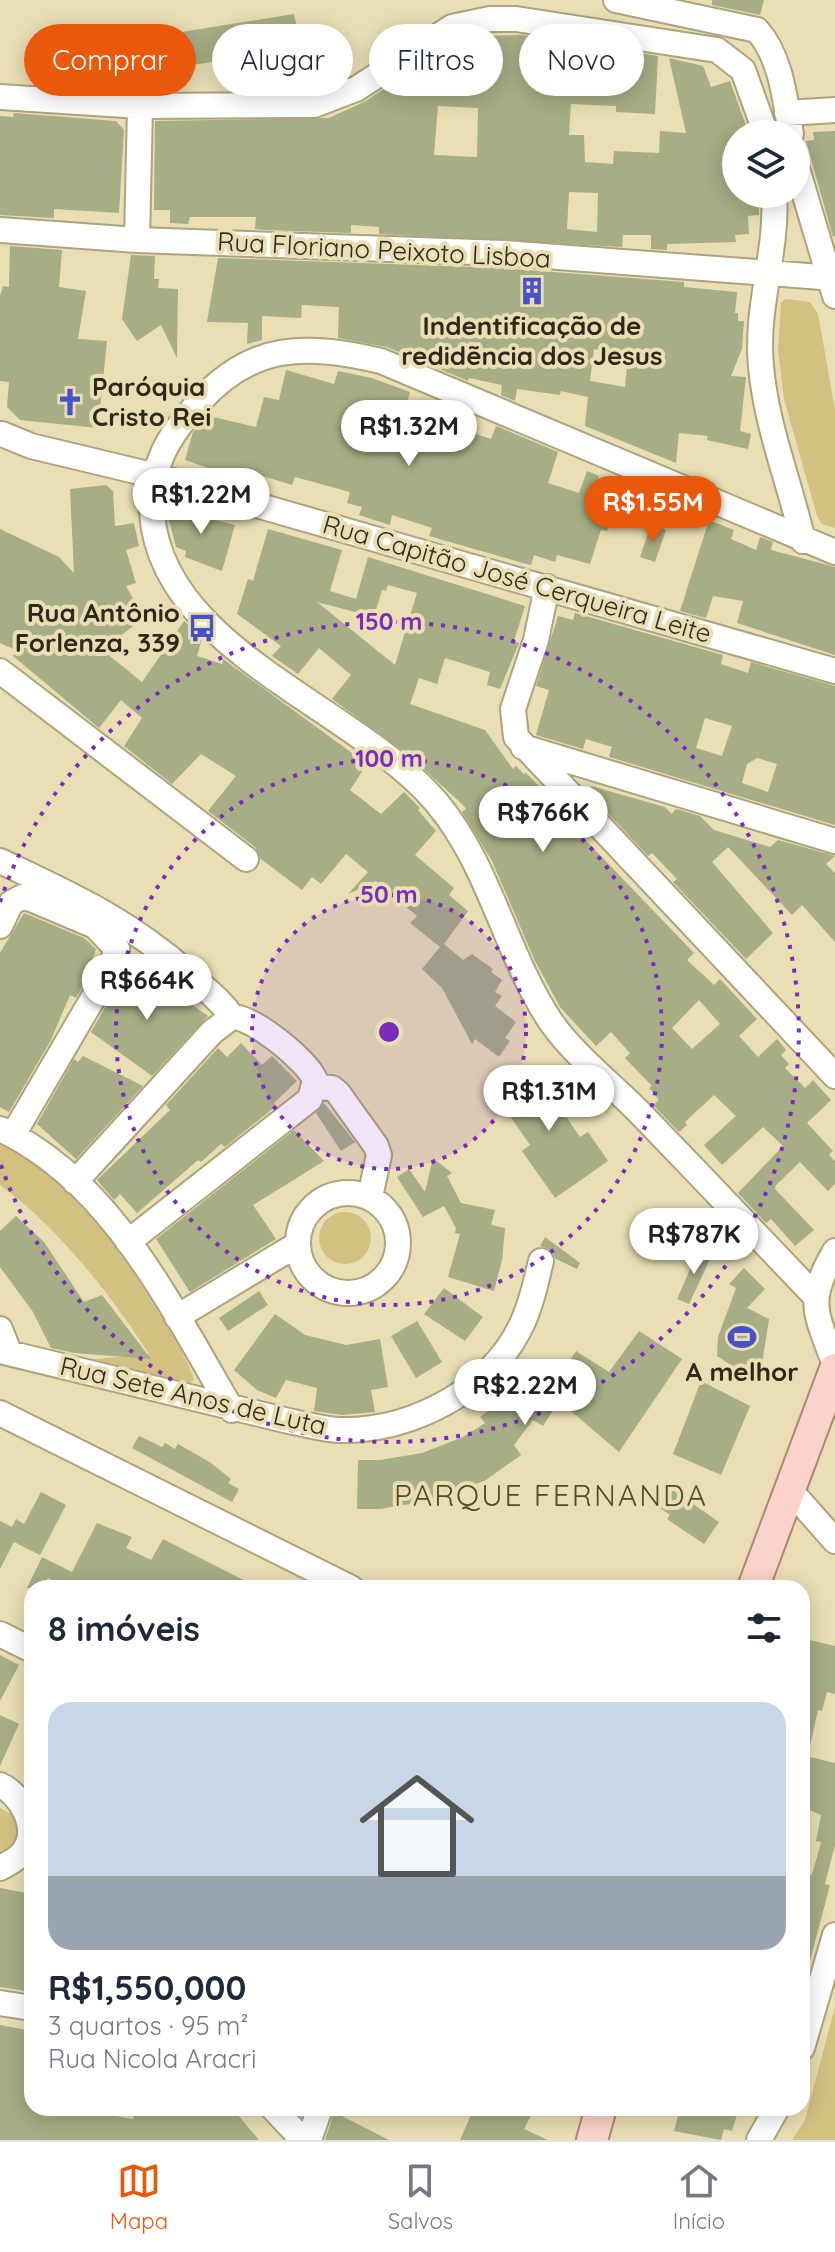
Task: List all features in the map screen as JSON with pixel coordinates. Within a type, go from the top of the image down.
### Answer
[{"type":"main road","points":[[756,1580],[835,1367]]},
{"type":"main road","points":[[592,2140],[599,2116]]},
{"type":"street","points":[[616,0],[757,30],[773,56],[788,120]]},
{"type":"street","points":[[0,97],[140,106],[327,103],[388,70],[452,27],[472,21],[516,19],[717,50],[743,70],[761,120]]},
{"type":"street","points":[[137,240],[140,106]]},
{"type":"street","points":[[800,120],[835,110]]},
{"type":"street","points":[[773,208],[762,312],[761,367],[803,541]]},
{"type":"street","points":[[810,208],[834,284]]},
{"type":"street","name":"Rua Floriano Peixoto Lisboa","points":[[0,230],[137,240],[504,253],[767,275],[834,284]]},
{"type":"street","points":[[814,1295],[554,1027],[509,945],[474,858],[439,805],[415,778],[340,721],[277,680],[197,614],[163,564],[154,533],[152,475],[184,419],[219,380],[236,368],[276,352],[337,351],[381,361],[835,552]]},
{"type":"street","name":"Rua Capitão José Cerqueira Leite","points":[[1,436],[152,475],[835,671]]},
{"type":"street","points":[[547,587],[536,640],[513,709],[513,725],[522,746],[835,1076]]},
{"type":"street","points":[[0,671],[246,859]]},
{"type":"street","points":[[522,746],[835,841]]},
{"type":"street","points":[[0,861],[113,915],[150,940],[222,1003],[232,1017],[250,1020],[308,1067],[316,1087],[310,1099],[300,1108],[128,1242]]},
{"type":"street","points":[[0,926],[11,903],[22,897],[95,926],[117,949]]},
{"type":"street","points":[[117,949],[150,940]]},
{"type":"street","points":[[117,949],[110,969],[6,1132],[75,1182],[128,1242],[232,1410]]},
{"type":"street","points":[[75,1182],[212,1032],[232,1017]]},
{"type":"street","points":[[316,1087],[332,1088],[338,1093],[376,1146],[379,1155],[370,1197]]},
{"type":"street","points":[[353,1193],[370,1197],[388,1213],[398,1235],[393,1267],[376,1284],[353,1293],[321,1285],[305,1267],[298,1244],[300,1227],[321,1201],[336,1194],[353,1193]]},
{"type":"street","points":[[177,1317],[298,1244]]},
{"type":"street","points":[[835,1251],[814,1295],[817,1317],[835,1367]]},
{"type":"street","name":"Rua Sete Anos de Luta","points":[[5,1352],[232,1410],[341,1430],[391,1425],[423,1414],[494,1367],[521,1326],[541,1261]]},
{"type":"street","points":[[0,1329],[5,1352]]},
{"type":"street","points":[[0,1413],[335,1580]]},
{"type":"street","points":[[789,1489],[835,1541]]},
{"type":"street","points":[[0,1634],[24,1646]]},
{"type":"street","points":[[0,1785],[16,1796],[24,1808]]},
{"type":"street","points":[[0,1868],[24,1852]]},
{"type":"street","points":[[810,2029],[828,1975],[835,1935]]},
{"type":"street","points":[[0,2003],[24,2007]]},
{"type":"street","points":[[281,2116],[306,2140],[316,2116]]},
{"type":"street","points":[[759,2140],[772,2116]]},
{"type":"shaded area","points":[[785,299],[810,302],[818,314],[835,409],[835,528],[822,524],[817,516],[784,399],[778,350],[781,303]]},
{"type":"shaded area","points":[[0,1143],[47,1173],[104,1231],[180,1348],[194,1379],[188,1386],[85,1360],[149,1354],[82,1263],[42,1220],[0,1185]]},
{"type":"shaded area","points":[[345,1212],[364,1219],[371,1238],[364,1257],[345,1264],[326,1257],[319,1238],[326,1219]]},
{"type":"shaded area","points":[[0,1808],[13,1815],[18,1839],[0,1856]]},
{"type":"shaded area","points":[[835,2007],[835,2140],[792,2140],[806,2116],[810,2116],[810,2101]]},
{"type":"building","points":[[712,0],[764,0],[760,15],[712,5]]},
{"type":"building","points":[[294,14],[296,24],[232,24]]},
{"type":"building","points":[[212,27],[212,62],[196,64],[196,30]]},
{"type":"building","points":[[503,35],[519,35],[519,96],[644,96],[644,54],[658,56],[655,114],[616,112],[616,106],[571,104],[569,135],[584,135],[585,162],[613,164],[614,151],[659,153],[660,131],[686,133],[669,58],[703,66],[711,87],[730,81],[744,120],[722,120],[722,208],[759,208],[759,215],[748,216],[749,234],[735,235],[736,242],[667,244],[667,250],[651,249],[651,235],[623,235],[622,247],[379,234],[379,227],[351,225],[351,233],[266,230],[255,229],[256,217],[190,217],[188,224],[170,223],[170,210],[154,210],[155,121],[329,118],[373,96],[503,96]],"holes":[[[438,106],[478,108],[477,157],[434,155]],[[569,192],[598,193],[597,232],[567,229]]]},
{"type":"building","points":[[14,113],[116,121],[124,130],[119,213],[54,209],[54,218],[0,215],[0,116],[13,117]]},
{"type":"building","points":[[835,131],[833,237],[810,155],[813,132]]},
{"type":"building","points":[[10,246],[62,250],[59,287],[86,291],[78,339],[107,341],[98,428],[20,420],[7,407],[9,382],[0,381],[0,296],[3,286],[9,287]]},
{"type":"building","points":[[131,255],[155,256],[154,279],[159,279],[158,288],[178,289],[177,358],[161,325],[137,341],[122,319]]},
{"type":"building","points":[[218,258],[503,268],[684,282],[684,287],[737,292],[735,313],[738,313],[738,321],[744,321],[742,349],[731,376],[746,377],[740,431],[751,434],[748,449],[707,440],[708,436],[679,433],[676,463],[585,426],[588,397],[561,391],[560,395],[517,389],[515,401],[501,395],[502,385],[469,378],[468,381],[387,347],[338,338],[339,307],[302,305],[301,318],[262,316],[262,340],[247,344],[248,323],[207,322]],"holes":[[[594,349],[628,357],[625,387],[590,381]]]},
{"type":"building","points":[[286,370],[334,384],[338,371],[372,378],[410,392],[405,410],[491,439],[496,426],[558,452],[548,483],[579,493],[587,471],[599,476],[590,504],[613,512],[607,531],[601,530],[590,564],[557,555],[555,562],[534,555],[531,565],[523,563],[429,536],[432,528],[392,515],[390,525],[359,515],[362,507],[347,503],[350,492],[295,477],[292,485],[263,476],[260,486],[185,460],[193,432],[209,416],[256,427],[264,397],[279,400]]},
{"type":"building","points":[[106,485],[113,491],[115,526],[134,523],[139,546],[126,550],[136,583],[126,586],[144,618],[112,642],[116,645],[106,653],[142,682],[184,621],[202,638],[197,656],[222,664],[223,659],[367,764],[350,790],[381,814],[404,792],[420,808],[418,810],[436,831],[415,855],[454,888],[449,895],[468,911],[444,944],[463,960],[472,954],[493,969],[491,972],[502,980],[495,992],[502,996],[495,1006],[516,1022],[505,1038],[510,1041],[499,1057],[475,1039],[472,1044],[442,988],[422,969],[440,947],[410,923],[417,916],[376,881],[348,894],[368,872],[346,854],[321,884],[312,877],[302,890],[261,859],[255,847],[208,811],[236,776],[201,754],[172,784],[124,746],[142,718],[121,700],[99,728],[13,656],[16,650],[0,643],[0,529],[59,557],[74,573],[70,489]]},
{"type":"building","points":[[174,504],[212,514],[211,519],[235,525],[222,571],[185,557],[186,551],[176,547],[169,520]]},
{"type":"building","points":[[709,520],[734,530],[731,539],[756,550],[760,537],[773,542],[771,550],[835,567],[835,655],[737,623],[743,601],[713,596],[706,618],[680,611]]},
{"type":"building","points":[[651,525],[666,530],[655,562],[640,557]]},
{"type":"building","points":[[268,529],[342,550],[330,591],[356,599],[368,557],[525,606],[514,641],[519,643],[500,689],[487,685],[490,672],[445,658],[437,684],[419,678],[410,704],[485,730],[513,769],[516,766],[525,775],[525,772],[552,799],[549,802],[694,953],[687,960],[714,985],[720,979],[757,1019],[739,1036],[758,1057],[777,1039],[786,1050],[781,1055],[789,1064],[785,1068],[805,1088],[813,1080],[831,1100],[807,1123],[833,1151],[829,1155],[835,1161],[835,1184],[828,1191],[800,1162],[775,1189],[814,1230],[795,1246],[771,1219],[766,1223],[738,1193],[783,1146],[763,1127],[722,1165],[704,1145],[736,1116],[714,1095],[685,1122],[687,1125],[679,1132],[653,1105],[659,1100],[649,1088],[652,1086],[625,1058],[630,1053],[611,1032],[596,1046],[560,1007],[535,961],[492,861],[462,812],[466,809],[411,757],[332,699],[351,675],[319,648],[298,674],[272,656],[281,646],[237,614],[248,579],[253,581]],"holes":[[[388,585],[417,593],[395,665],[317,602],[374,617],[382,590],[386,591]],[[699,1000],[720,1024],[692,1049],[672,1028]]]},
{"type":"building","points":[[575,613],[723,655],[721,664],[748,673],[751,662],[835,686],[835,825],[609,757],[612,747],[586,739],[583,749],[536,735],[549,690],[536,686],[558,616],[573,620]],"holes":[[[705,718],[732,726],[722,756],[696,748]],[[757,758],[777,764],[768,792],[742,783],[747,764]]]},
{"type":"building","points":[[591,786],[665,807],[672,814],[676,809],[700,816],[714,830],[770,847],[778,840],[835,856],[826,864],[835,873],[835,942],[802,905],[792,915],[728,847],[712,862],[773,933],[746,959],[673,882],[677,879],[652,853],[648,856],[588,792]]},
{"type":"building","points":[[24,913],[84,938],[96,949],[76,998],[70,995],[51,1040],[9,1112],[0,1107],[0,953]]},
{"type":"building","points":[[139,968],[208,1016],[152,1076],[91,1032],[122,978],[128,983]]},
{"type":"building","points":[[241,1043],[262,1065],[272,1056],[297,1081],[274,1103],[276,1106],[225,1147],[221,1144],[201,1162],[198,1160],[137,1213],[120,1194],[114,1200],[97,1180],[170,1110],[166,1105],[218,1048],[227,1057]]},
{"type":"building","points":[[83,1056],[143,1086],[76,1159],[37,1124],[74,1059],[78,1062]]},
{"type":"building","points":[[531,1065],[580,1137],[588,1132],[608,1161],[555,1198],[522,1151],[530,1145],[493,1091]]},
{"type":"building","points":[[324,1103],[355,1142],[341,1151],[316,1113]]},
{"type":"building","points":[[294,1130],[324,1161],[253,1205],[276,1239],[190,1292],[156,1239]]},
{"type":"building","points":[[433,1158],[452,1173],[447,1176],[461,1203],[495,1210],[491,1225],[505,1228],[502,1260],[494,1291],[448,1277],[460,1234],[455,1233],[456,1228],[444,1206],[423,1217],[397,1177],[409,1169],[425,1192]]},
{"type":"building","points":[[16,1216],[44,1242],[84,1302],[102,1295],[151,1359],[74,1353],[51,1348],[33,1312],[0,1267],[0,1231]]},
{"type":"building","points":[[545,1237],[580,1263],[577,1269],[556,1259],[551,1250],[540,1246]]},
{"type":"building","points":[[699,1249],[712,1255],[689,1304],[677,1299]]},
{"type":"building","name":"A melhor","points":[[744,1268],[765,1289],[747,1308],[769,1319],[759,1383],[717,1356],[718,1337],[736,1288],[729,1284]]},
{"type":"building","points":[[444,1288],[483,1317],[465,1341],[424,1314]]},
{"type":"building","points":[[259,1291],[268,1305],[228,1331],[219,1318]]},
{"type":"building","points":[[275,1314],[305,1335],[346,1345],[380,1339],[388,1387],[371,1390],[375,1412],[342,1415],[314,1411],[317,1388],[286,1380],[276,1398],[257,1390],[234,1370]]},
{"type":"building","points":[[417,1321],[442,1362],[416,1378],[391,1336]]},
{"type":"building","points":[[639,1331],[682,1359],[619,1452],[559,1401],[543,1426],[533,1420],[514,1445],[521,1455],[486,1480],[439,1499],[380,1509],[357,1509],[358,1460],[422,1453],[463,1437],[485,1423],[480,1417],[504,1400],[489,1390],[502,1379],[539,1405],[576,1351],[609,1372]]},
{"type":"building","points":[[701,1381],[750,1406],[721,1475],[673,1454]]},
{"type":"building","points":[[139,1436],[162,1447],[165,1443],[175,1449],[178,1444],[211,1463],[231,1479],[228,1483],[239,1489],[232,1502],[132,1448]]},
{"type":"building","points":[[673,1490],[719,1522],[704,1544],[667,1519],[670,1515],[660,1508]]},
{"type":"building","points":[[41,1492],[66,1505],[40,1555],[14,1542],[0,1569],[0,1521],[12,1527],[16,1519],[24,1524]]},
{"type":"building","points":[[97,1523],[132,1537],[126,1548],[151,1560],[163,1539],[243,1580],[31,1580],[42,1557],[72,1572]]},
{"type":"building","points":[[810,1640],[835,1646],[835,1694],[827,1692],[822,1711],[818,1710],[810,1746]]},
{"type":"building","points":[[0,1655],[19,1665],[0,1701]]},
{"type":"building","points":[[0,1715],[19,1724],[0,1766]]},
{"type":"building","points":[[810,1757],[835,1763],[835,1845],[825,1884],[830,1885],[810,1961],[810,1874],[821,1842],[816,1841],[821,1815],[810,1810]]},
{"type":"building","points":[[0,1888],[24,1892],[24,1991],[0,1987]]},
{"type":"building","points":[[0,2025],[24,2030],[24,2116],[116,2116],[133,2119],[134,2116],[239,2116],[259,2140],[0,2140]]},
{"type":"building","points":[[333,2116],[342,2116],[389,2140],[325,2140]]},
{"type":"building","points":[[470,2116],[531,2116],[524,2129],[548,2140],[460,2140]]},
{"type":"building","points":[[678,2116],[737,2116],[732,2131],[724,2129],[721,2140],[674,2131]]},
{"type":"place","name":"Indentificação de redidẽncia dos Jesus","points":[[532,291]]},
{"type":"place","name":"Paróquia Cristo Rei","points":[[70,402]]},
{"type":"place","name":"Rua Antônio Forlenza, 339","points":[[202,628]]},
{"type":"place","name":"A melhor","points":[[742,1337]]},
{"type":"district","name":"PARQUE FERNANDA","points":[[551,1496]]}]
